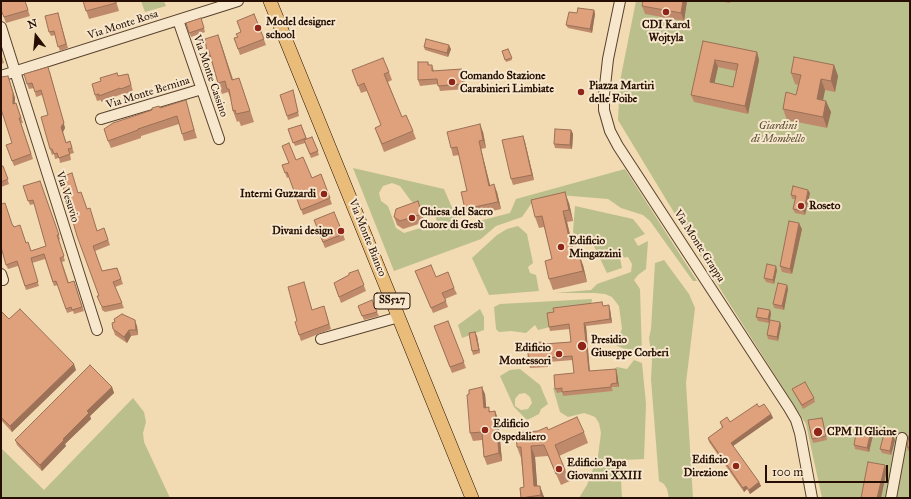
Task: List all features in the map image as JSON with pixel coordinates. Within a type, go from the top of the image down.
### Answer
[{"type":"main road","name":"Via Monte Bianco","points":[[270,1],[472,498]]},
{"type":"street","name":"Via Monte Rosa","points":[[1,76],[238,1]]},
{"type":"street","name":"Via Monte Grappa","points":[[620,1],[608,59],[604,95],[604,110],[610,131],[618,146],[796,420],[800,433],[812,498]]},
{"type":"street","name":"Via Monte Cassino","points":[[178,20],[219,139]]},
{"type":"street","points":[[1,27],[15,71]]},
{"type":"street","name":"Via Vesuvio","points":[[15,71],[97,330]]},
{"type":"street","name":"Via Monte Bernina","points":[[101,120],[202,89]]},
{"type":"street","points":[[321,339],[399,317]]},
{"type":"street","points":[[891,498],[905,452],[902,438]]},
{"type":"green space","points":[[141,1],[164,1],[166,6],[145,12]]},
{"type":"green space","name":"Giardini di Mombello","points":[[636,1],[910,1],[910,498],[822,498],[806,424],[724,295],[618,120],[620,81]]},
{"type":"green space","points":[[353,168],[444,189],[460,226],[510,213],[516,199],[625,169],[697,281],[693,281],[650,221],[643,215],[621,208],[608,199],[559,195],[531,204],[522,217],[496,226],[481,239],[394,271]],"holes":[[[392,183],[400,186],[411,201],[435,214],[437,223],[404,233],[396,228],[388,206],[381,201],[379,193],[383,186]]]},
{"type":"green space","points":[[575,206],[633,219],[645,234],[634,239],[638,246],[648,241],[646,269],[634,280],[640,289],[642,356],[615,345],[622,329],[619,306],[612,297],[605,294],[594,293],[556,293],[591,290],[597,284],[631,272],[632,264],[628,257],[620,258],[622,268],[607,273],[592,242],[581,246],[573,232]]},
{"type":"green space","points":[[518,226],[527,234],[533,263],[528,267],[530,273],[536,275],[539,291],[489,295],[472,258],[497,235],[507,229]]},
{"type":"green space","points":[[664,260],[689,294],[695,308],[686,383],[693,498],[669,498],[667,489],[664,484],[659,481],[651,379],[652,361],[649,338],[651,329],[655,263]]},
{"type":"green space","points":[[592,299],[591,308],[550,327],[538,330],[535,325],[526,333],[511,331],[499,332],[496,329],[494,307],[500,304]]},
{"type":"green space","points":[[480,309],[484,317],[484,330],[462,338],[458,325]]},
{"type":"green space","points":[[634,360],[642,363],[646,404],[644,459],[624,460],[621,480],[622,498],[579,498],[587,485],[598,456],[601,433],[599,423],[595,417],[584,413],[568,417],[560,412],[553,388],[563,392],[613,391],[609,373],[617,367],[627,369]]},
{"type":"green space","points":[[520,369],[540,385],[548,404],[541,409],[539,414],[527,420],[514,407],[500,376],[510,370]],"holes":[[[525,393],[530,397],[532,403],[528,409],[521,410],[515,406],[515,399],[519,394]]]},
{"type":"green space","points":[[133,398],[144,412],[146,422],[143,433],[144,442],[170,498],[1,498],[1,448],[44,490]]},
{"type":"building","points":[[1,1],[25,1],[28,10],[4,17],[1,10]]},
{"type":"building","points":[[83,1],[116,1],[116,3],[86,11]]},
{"type":"building","points":[[643,1],[683,1],[681,13],[642,6]]},
{"type":"building","points":[[578,8],[594,10],[590,29],[566,25],[569,12],[577,13]]},
{"type":"building","points":[[58,13],[66,44],[58,47],[54,31],[49,32],[45,16]]},
{"type":"building","points":[[254,14],[264,39],[238,49],[234,38],[238,37],[236,34],[241,32],[237,21]]},
{"type":"building","points":[[201,18],[204,28],[189,33],[186,23]]},
{"type":"building","points":[[218,35],[232,80],[239,78],[250,111],[236,114],[235,110],[233,111],[229,89],[227,89],[225,81],[218,83],[209,51],[207,52],[205,39]]},
{"type":"building","points":[[426,39],[449,45],[447,53],[424,47]]},
{"type":"building","points":[[703,41],[757,52],[745,106],[691,95]],"holes":[[[715,60],[738,64],[733,87],[710,82]]]},
{"type":"building","points":[[508,49],[512,58],[505,60],[502,51]]},
{"type":"building","points":[[794,57],[834,65],[831,81],[821,79],[817,99],[826,101],[823,117],[783,109],[786,92],[796,95],[801,75],[791,73]]},
{"type":"building","points":[[383,58],[389,72],[384,74],[402,117],[406,115],[413,131],[382,144],[375,128],[381,125],[364,83],[358,86],[352,70]]},
{"type":"building","points":[[418,62],[428,62],[428,65],[432,65],[432,71],[462,69],[463,84],[438,86],[437,79],[418,80]]},
{"type":"building","points":[[48,67],[64,123],[61,127],[66,143],[70,141],[72,148],[68,149],[70,154],[59,158],[57,153],[54,154],[52,149],[50,149],[41,117],[48,115],[41,90],[35,92],[32,83],[27,84],[24,74]]},
{"type":"building","points":[[117,73],[118,76],[128,74],[131,85],[99,96],[99,94],[95,95],[92,84],[101,81],[100,78]]},
{"type":"building","points":[[8,76],[13,93],[13,104],[16,103],[21,118],[19,118],[31,154],[12,161],[6,145],[12,143],[1,109],[1,77]]},
{"type":"building","points":[[293,90],[298,112],[287,116],[280,95]]},
{"type":"building","points":[[186,100],[194,130],[182,134],[177,116],[108,141],[104,129],[113,123],[152,110],[152,108],[159,106],[160,108]]},
{"type":"building","points":[[480,124],[483,140],[479,141],[489,186],[494,184],[498,202],[465,209],[461,192],[467,191],[457,147],[451,148],[447,132]]},
{"type":"building","points":[[301,125],[306,138],[293,143],[288,129]]},
{"type":"building","points":[[555,129],[571,130],[570,145],[554,144]]},
{"type":"building","points":[[523,136],[532,175],[511,179],[502,140]]},
{"type":"building","points":[[312,137],[318,151],[310,154],[304,140]]},
{"type":"building","points":[[289,143],[296,160],[303,157],[312,178],[321,174],[330,198],[301,210],[287,172],[285,173],[282,165],[289,163],[282,146]]},
{"type":"building","points":[[1,166],[3,166],[8,179],[1,182]]},
{"type":"building","points":[[72,173],[78,193],[81,192],[87,209],[90,208],[97,231],[104,228],[108,240],[93,246],[102,271],[117,268],[121,279],[113,282],[122,303],[103,307],[97,296],[99,296],[77,236],[60,177]]},
{"type":"building","points":[[40,181],[59,235],[57,235],[64,256],[60,258],[68,283],[74,281],[82,307],[72,310],[71,307],[66,309],[56,281],[53,282],[44,254],[31,258],[38,282],[25,286],[17,261],[6,265],[1,247],[1,204],[5,203],[12,224],[14,227],[20,225],[26,243],[28,242],[31,251],[46,246],[33,200],[28,201],[23,186]]},
{"type":"building","name":"Roseto","points":[[793,186],[808,190],[804,211],[793,209],[796,196],[791,195]]},
{"type":"building","name":"Edificio Mingazzini","points":[[565,192],[569,210],[563,211],[573,255],[579,254],[583,271],[549,279],[545,261],[552,259],[542,216],[535,217],[531,200]]},
{"type":"building","points":[[418,201],[422,214],[400,221],[394,217],[396,209]]},
{"type":"building","points":[[334,212],[343,234],[323,242],[314,220]]},
{"type":"building","points":[[789,221],[799,223],[790,269],[780,266]]},
{"type":"building","points":[[767,264],[776,266],[773,280],[764,278]]},
{"type":"building","points":[[431,265],[436,277],[448,272],[454,288],[442,293],[446,301],[431,308],[415,271]]},
{"type":"building","points":[[358,270],[364,285],[339,297],[334,283],[349,275],[349,273]]},
{"type":"building","points":[[304,282],[312,310],[324,306],[329,324],[299,335],[288,287]]},
{"type":"building","points":[[778,283],[787,285],[782,306],[773,304]]},
{"type":"building","points":[[372,300],[377,312],[362,316],[358,306]]},
{"type":"building","name":"Edificio Montessori","points":[[602,302],[603,306],[609,305],[610,319],[584,323],[589,371],[616,369],[617,383],[611,384],[611,387],[562,392],[562,388],[555,389],[554,375],[574,373],[572,356],[546,358],[547,363],[529,364],[527,343],[544,342],[544,344],[571,342],[569,324],[549,327],[547,313],[554,312],[553,308]]},
{"type":"building","points":[[758,308],[770,310],[768,319],[756,317]]},
{"type":"building","points":[[20,309],[74,364],[10,426],[1,417],[1,311],[9,319]]},
{"type":"building","points":[[122,314],[135,320],[136,330],[129,330],[124,337],[113,329],[112,323],[115,322],[114,319]]},
{"type":"building","points":[[770,320],[780,322],[777,337],[767,335]]},
{"type":"building","points":[[448,321],[464,362],[450,367],[434,326]]},
{"type":"building","points":[[475,332],[479,350],[472,351],[469,333]]},
{"type":"building","points":[[90,365],[112,387],[87,411],[89,413],[40,465],[15,440]]},
{"type":"building","points":[[805,382],[814,398],[802,405],[792,389]]},
{"type":"building","name":"Edificio Ospedaliero","points":[[482,387],[484,408],[489,407],[489,412],[495,411],[499,453],[484,457],[482,432],[470,433],[467,395],[469,394],[469,390]]},
{"type":"building","name":"Edificio Direzione","points":[[757,404],[759,407],[764,404],[771,414],[731,443],[759,482],[749,490],[746,486],[743,488],[708,438],[723,427],[720,422],[727,417],[730,422]]},
{"type":"building","points":[[577,417],[584,432],[555,445],[565,470],[556,474],[544,445],[531,446],[534,486],[540,486],[541,495],[521,498],[520,488],[524,487],[521,447],[517,447],[516,433],[538,431],[547,427],[548,430]]},
{"type":"building","points":[[822,418],[826,436],[812,439],[808,420]]},
{"type":"building","points":[[857,428],[871,431],[867,448],[854,445]]},
{"type":"building","points":[[884,434],[893,436],[890,451],[880,449]]},
{"type":"building","points":[[909,436],[910,447],[907,447]]},
{"type":"building","points":[[868,462],[885,465],[877,498],[861,498]]},
{"type":"place","name":"CDI Karol Wojtyla","points":[[666,12]]},
{"type":"place","name":"Model designer school","points":[[258,28]]},
{"type":"place","name":"Comando Stazione Carabinieri Limbiate","points":[[452,82]]},
{"type":"place","name":"Piazza Martiri delle Foibe","points":[[581,92]]},
{"type":"place","name":"Interni Guzzardi","points":[[324,194]]},
{"type":"place","name":"Roseto","points":[[801,206]]},
{"type":"place","name":"Chiesa del Sacro Cuore di Gesù","points":[[412,218]]},
{"type":"place","name":"Divani design","points":[[341,231]]},
{"type":"place","name":"Edificio Mingazzini","points":[[561,247]]},
{"type":"place","name":"Presidio Giuseppe Corberi","points":[[582,346]]},
{"type":"place","name":"Edificio Montessori","points":[[559,354]]},
{"type":"place","name":"Edificio Ospedaliero","points":[[485,430]]},
{"type":"place","name":"CPM Il Glicine","points":[[818,432]]},
{"type":"place","name":"Edificio Direzione","points":[[736,466]]},
{"type":"place","name":"Edificio Papa Giovanni XXIII","points":[[559,469]]}]
